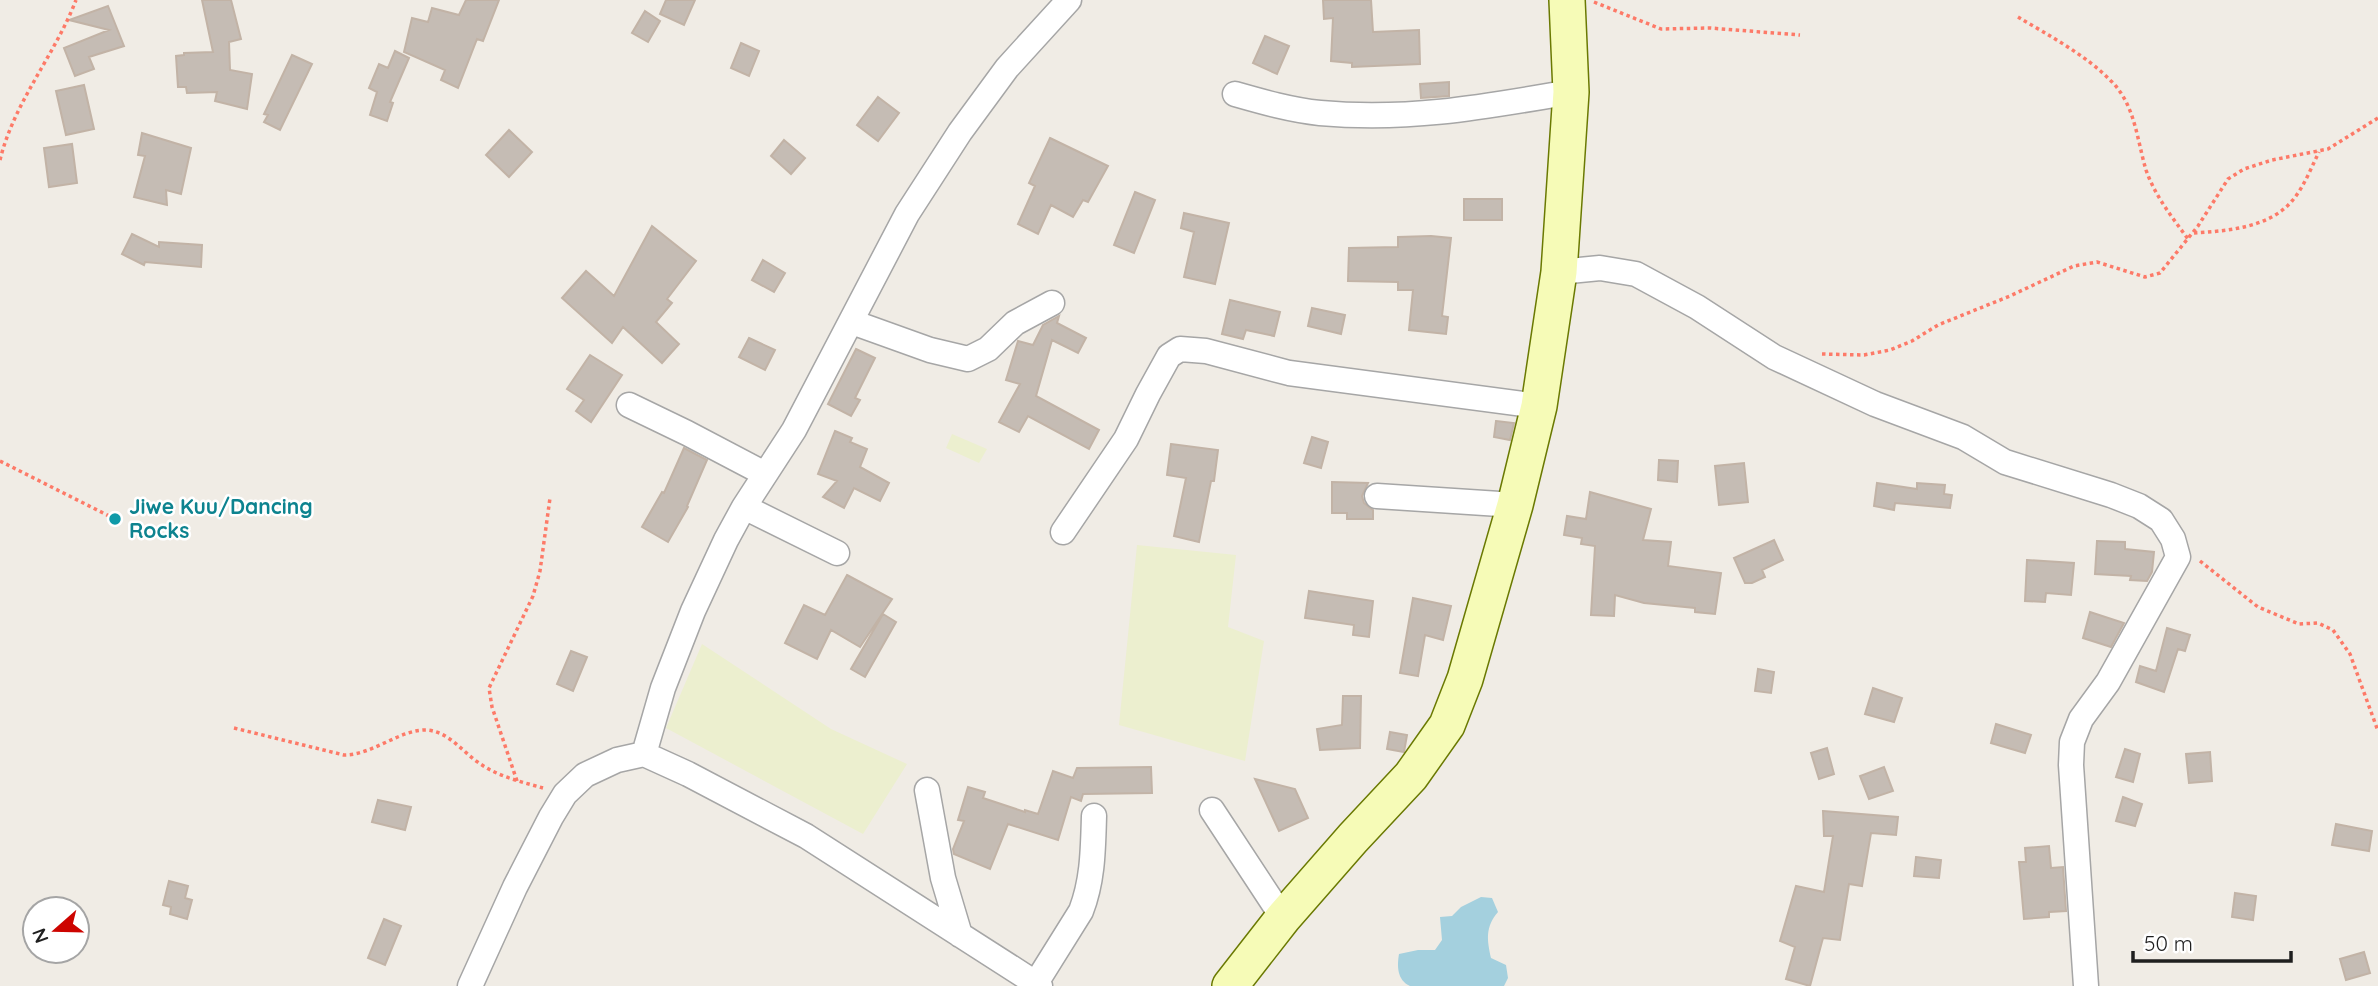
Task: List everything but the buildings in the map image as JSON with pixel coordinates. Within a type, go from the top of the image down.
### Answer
[{"type":"street","points":[[644,754],[663,688],[692,611],[744,507],[794,430],[907,214],[960,132],[1007,68],[1069,0]]},
{"type":"street","points":[[1230,986],[1283,918],[1411,776],[1447,725],[1465,679],[1515,505],[1539,406],[1559,272],[1571,92],[1567,0]]},
{"type":"street","points":[[1235,94],[1317,113],[1367,116],[1456,112],[1571,92]]},
{"type":"street","points":[[1559,272],[1600,268],[1636,274],[1697,307],[1774,357],[1875,404],[1963,437],[2005,462],[2068,484],[2111,495],[2139,506],[2161,520],[2173,539],[2178,556],[2108,682],[2081,719],[2072,742],[2071,765],[2087,986]]},
{"type":"street","points":[[852,322],[930,350],[968,359],[988,349],[1015,323],[1052,303]]},
{"type":"street","points":[[1063,533],[1126,439],[1169,356],[1180,349],[1206,351],[1289,373],[1539,406]]},
{"type":"street","points":[[629,405],[765,474]]},
{"type":"street","points":[[1377,496],[1515,505]]},
{"type":"street","points":[[744,507],[837,552]]},
{"type":"street","points":[[470,986],[515,887],[565,794],[585,775],[617,760],[644,754],[806,836],[1038,985],[1085,900],[1091,873],[1094,816]]},
{"type":"street","points":[[927,790],[943,877],[960,935]]},
{"type":"street","points":[[1212,810],[1283,918]]},
{"type":"path","points":[[0,160],[5,142],[30,88],[70,17],[76,0]]},
{"type":"path","points":[[1590,0],[1661,29],[1710,28],[1800,35]]},
{"type":"path","points":[[2018,17],[2068,47],[2112,81],[2130,110],[2152,183],[2164,206],[2188,239]]},
{"type":"path","points":[[1774,357],[1835,353],[1864,355],[1890,350],[1938,325],[2074,266],[2097,262],[2145,277],[2160,274],[2188,239],[2228,179],[2244,169],[2272,160],[2328,149],[2378,118]]},
{"type":"path","points":[[2192,233],[2244,227],[2282,211],[2293,200],[2319,152]]},
{"type":"path","points":[[0,461],[114,519]]},
{"type":"path","points":[[517,781],[492,707],[489,688],[533,596],[540,571],[550,498]]},
{"type":"path","points":[[2178,556],[2198,559],[2258,607],[2299,624],[2318,623],[2333,631],[2350,654],[2378,732]]},
{"type":"path","points":[[234,728],[344,755],[361,754],[407,734],[427,730],[443,735],[481,765],[499,775],[565,794]]},
{"type":"green space","points":[[952,434],[987,449],[979,463],[946,448]]},
{"type":"green space","points":[[1137,545],[1236,555],[1228,627],[1264,641],[1245,761],[1119,725]]},
{"type":"green space","points":[[702,644],[831,729],[907,764],[863,834],[666,728]]},
{"type":"water","points":[[1481,897],[1492,898],[1498,912],[1489,928],[1488,939],[1491,958],[1506,965],[1508,978],[1504,986],[1410,986],[1406,983],[1399,972],[1399,954],[1435,950],[1442,940],[1440,917],[1452,916],[1461,907]]},
{"type":"place","name":"Jiwe Kuu/Dancing Rocks","points":[[115,519]]}]
